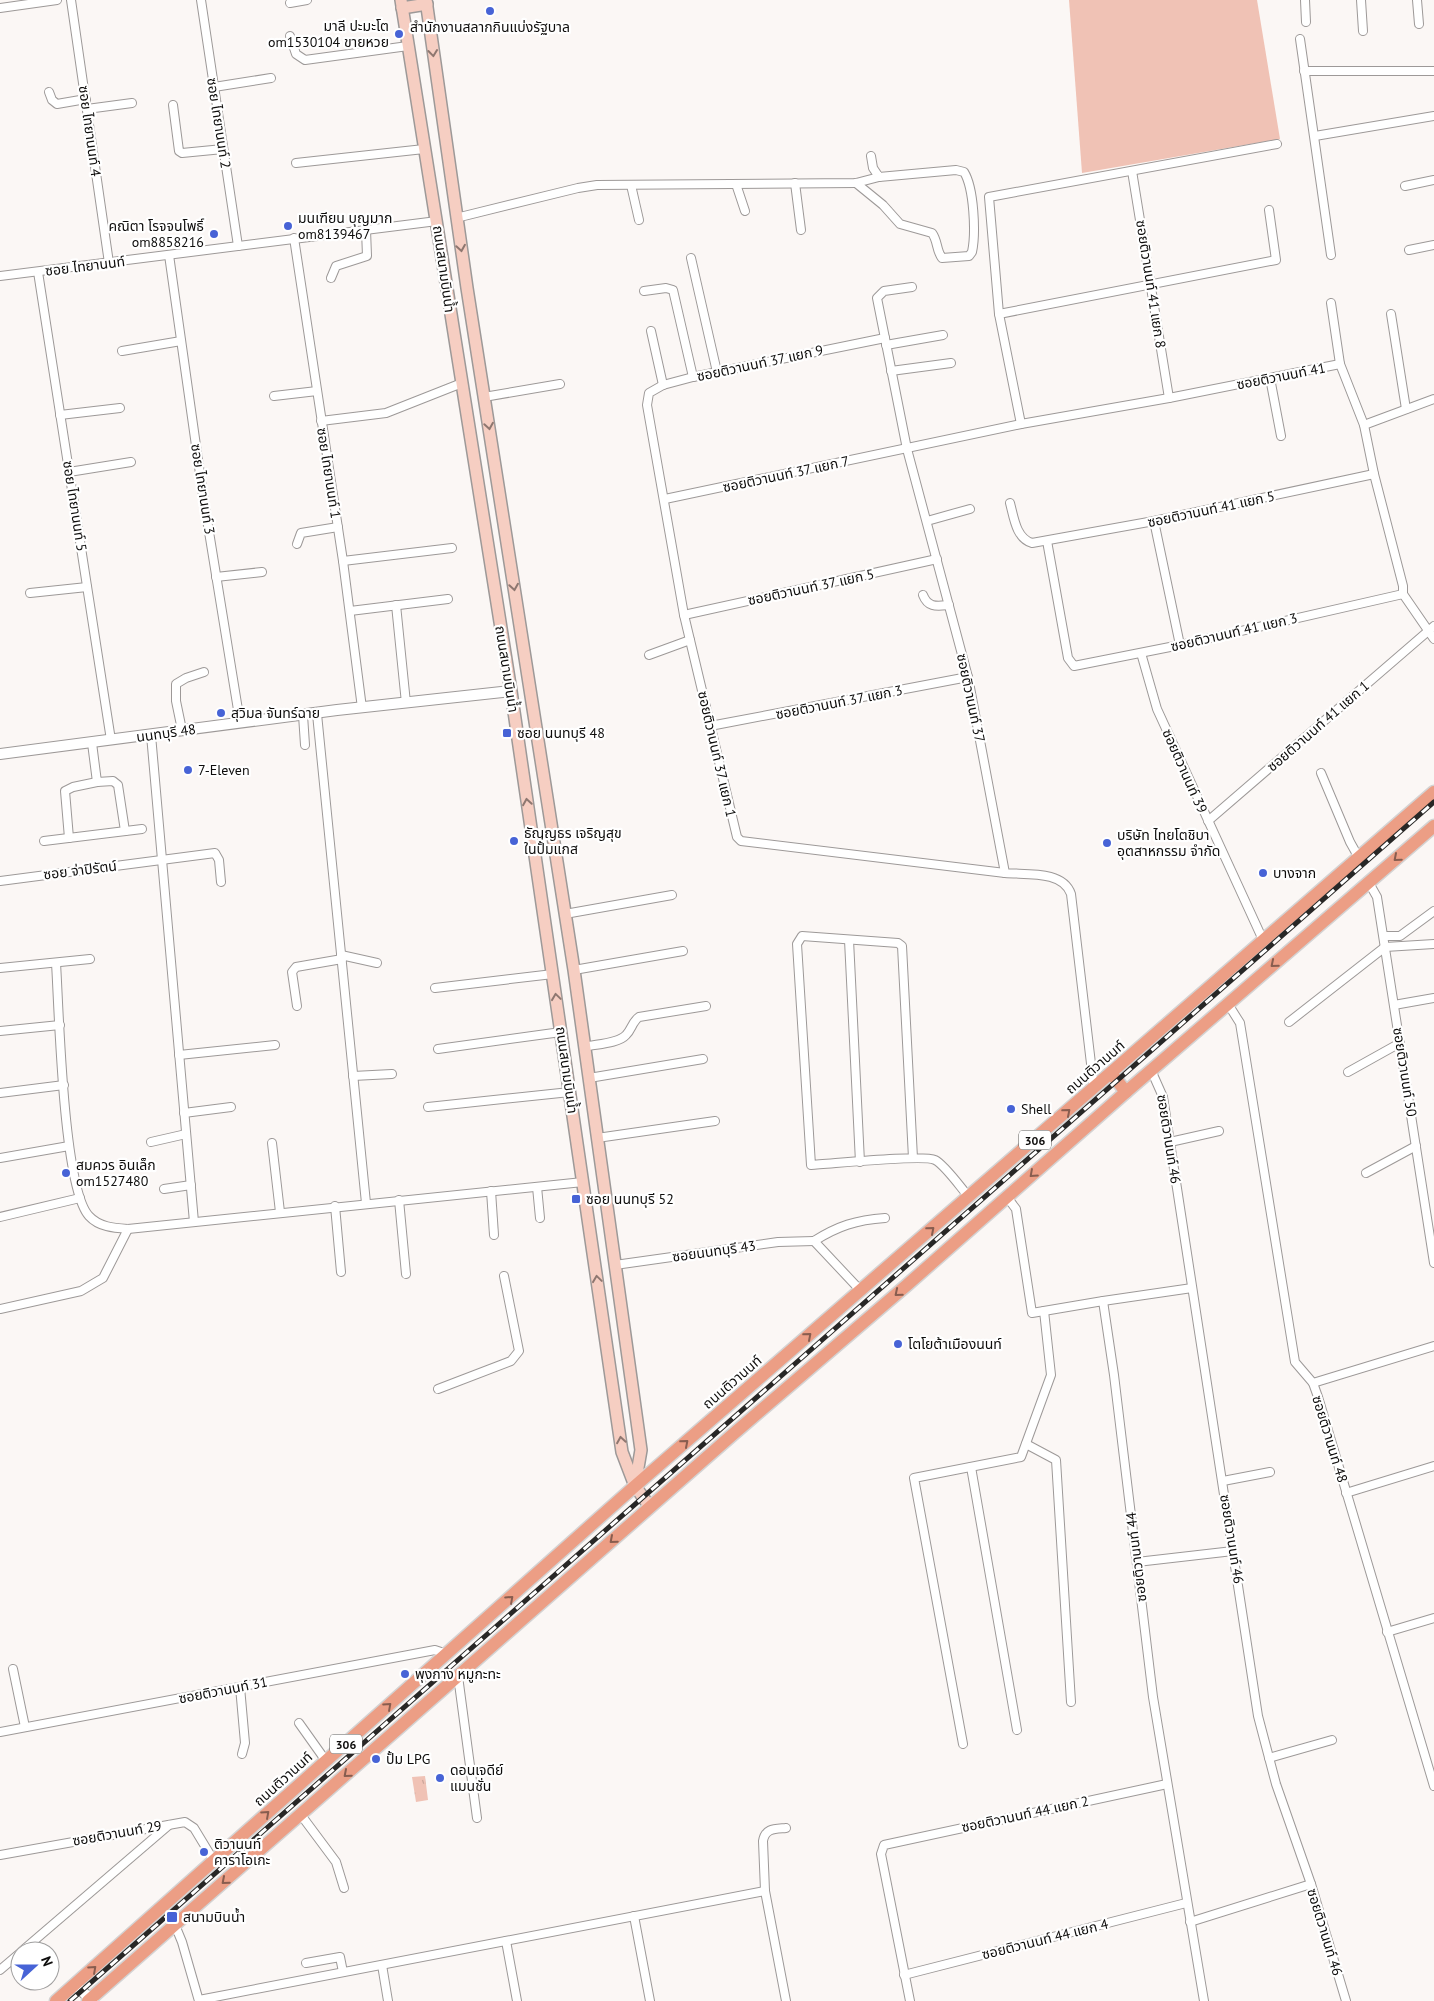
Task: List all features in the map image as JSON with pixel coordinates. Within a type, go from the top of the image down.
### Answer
[{"type":"main road","points":[[402,4],[426,2]]},
{"type":"main road","name":"ถนนสนามบินน้ำ","points":[[426,2],[456,218],[574,970],[641,1450],[635,1486]]},
{"type":"main road","name":"ถนนสนามบินน้ำ","points":[[402,4],[511,691],[622,1452],[635,1486],[650,1507]]},
{"type":"main road","points":[[437,221],[456,218]]},
{"type":"main road","points":[[511,691],[530,689]]},
{"type":"main road","name":"ถนนติวานนท์","points":[[56,2001],[635,1486],[1434,792]]},
{"type":"main road","name":"306","points":[[91,2000],[650,1507],[1434,826]]},
{"type":"main road","points":[[1110,1073],[1126,1092]]},
{"type":"street","points":[[0,8],[57,0]]},
{"type":"street","name":"ซอย ไทยานนท์ 4","points":[[72,0],[109,263]]},
{"type":"street","name":"ซอย ไทยานนท์ 2","points":[[200,0],[238,246]]},
{"type":"street","points":[[290,3],[308,0]]},
{"type":"street","points":[[1305,0],[1306,22]]},
{"type":"street","points":[[1361,0],[1363,31]]},
{"type":"street","points":[[1417,0],[1419,24]]},
{"type":"street","points":[[290,36],[296,54],[305,60],[408,46]]},
{"type":"street","points":[[1300,39],[1331,255]]},
{"type":"street","points":[[1304,71],[1434,71]]},
{"type":"street","points":[[214,87],[271,78]]},
{"type":"street","points":[[50,92],[52,100],[57,104],[86,100]]},
{"type":"street","points":[[87,109],[132,103]]},
{"type":"street","points":[[173,104],[179,151],[182,153],[223,149]]},
{"type":"street","points":[[1315,136],[1434,116]]},
{"type":"street","points":[[1021,424],[999,314],[989,197],[1278,144]]},
{"type":"street","points":[[296,163],[424,149]]},
{"type":"street","points":[[871,156],[873,168],[879,177]]},
{"type":"street","points":[[456,218],[578,188],[631,185],[856,183],[879,177],[956,170],[964,172],[969,180],[973,215],[973,247],[969,256],[942,258],[938,252],[936,237],[932,233],[900,224],[884,205],[856,183]]},
{"type":"street","name":"ซอยติวานนท์ 41 แยก 8","points":[[1132,171],[1169,398]]},
{"type":"street","points":[[1405,186],[1434,180]]},
{"type":"street","points":[[795,183],[801,230]]},
{"type":"street","points":[[736,184],[745,211]]},
{"type":"street","points":[[631,185],[639,220]]},
{"type":"street","points":[[999,314],[1276,260],[1269,210]]},
{"type":"street","name":"ซอย ไทยานนท์","points":[[0,276],[437,221]]},
{"type":"street","points":[[331,278],[336,266],[367,256],[366,230]]},
{"type":"street","name":"ซอย ไทยานนท์ 1","points":[[294,238],[343,560],[362,708]]},
{"type":"street","points":[[1410,250],[1434,245]]},
{"type":"street","name":"ซอย ไทยานนท์ 3","points":[[169,255],[216,577],[240,722]]},
{"type":"street","points":[[691,258],[716,372]]},
{"type":"street","name":"ซอย ไทยานนท์ 5","points":[[38,272],[111,740]]},
{"type":"street","name":"ซอยติวานนท์ 37","points":[[912,287],[884,291],[877,298],[907,449],[968,677],[1005,872]]},
{"type":"street","points":[[644,291],[666,288],[673,290],[693,378]]},
{"type":"street","points":[[1331,302],[1340,364]]},
{"type":"street","points":[[1391,314],[1406,409]]},
{"type":"street","points":[[651,331],[663,385]]},
{"type":"street","name":"ซอยติวานนท์ 37 แยก 9","points":[[663,385],[716,372],[886,341],[943,335]]},
{"type":"street","points":[[122,351],[181,341]]},
{"type":"street","points":[[892,371],[951,363]]},
{"type":"street","name":"ซอยติวานนท์ 41","points":[[1021,424],[1169,398],[1340,364],[1364,425],[1374,474],[1403,586],[1403,594],[1431,628],[1434,639]]},
{"type":"street","points":[[1270,378],[1281,436]]},
{"type":"street","points":[[321,421],[386,413],[418,402],[462,383]]},
{"type":"street","points":[[484,397],[560,384]]},
{"type":"street","name":"ซอยติวานนท์ 37 แยก 1","points":[[663,385],[649,393],[647,404],[684,615],[737,837],[741,841],[1005,872]]},
{"type":"street","points":[[274,396],[317,391]]},
{"type":"street","points":[[1364,425],[1434,399]]},
{"type":"street","points":[[60,415],[120,408]]},
{"type":"street","name":"ซอยติวานนท์ 37 แยก 7","points":[[665,499],[1021,424]]},
{"type":"street","points":[[69,472],[131,462]]},
{"type":"street","name":"ซอยติวานนท์ 41 แยก 5","points":[[1010,503],[1019,533],[1024,541],[1032,543],[1154,521],[1374,474]]},
{"type":"street","points":[[927,521],[970,509]]},
{"type":"street","points":[[1154,521],[1180,645]]},
{"type":"street","points":[[297,544],[300,533],[338,527]]},
{"type":"street","name":"ซอยติวานนท์ 41 แยก 3","points":[[1047,541],[1068,658],[1074,666],[1180,645],[1403,594]]},
{"type":"street","points":[[343,560],[452,548]]},
{"type":"street","name":"ซอยติวานนท์ 37 แยก 5","points":[[684,615],[937,559]]},
{"type":"street","points":[[216,577],[262,572]]},
{"type":"street","points":[[30,593],[87,587]]},
{"type":"street","points":[[923,595],[926,602],[930,605],[949,605]]},
{"type":"street","points":[[350,611],[448,599]]},
{"type":"street","points":[[396,605],[406,703]]},
{"type":"street","name":"ซอยติวานนท์ 41 แยก 1","points":[[1208,822],[1431,628]]},
{"type":"street","points":[[649,655],[690,640]]},
{"type":"street","name":"ซอยติวานนท์ 39","points":[[1141,653],[1157,709],[1263,940]]},
{"type":"street","points":[[182,730],[176,700],[176,684],[186,678],[204,672]]},
{"type":"street","name":"ซอยติวานนท์ 37 แยก 3","points":[[710,726],[968,677]]},
{"type":"street","name":"นนทบุรี 48","points":[[0,754],[240,722],[511,691]]},
{"type":"street","points":[[317,714],[366,1203]]},
{"type":"street","points":[[304,715],[304,745]]},
{"type":"street","points":[[151,735],[160,860],[194,1222]]},
{"type":"street","points":[[92,743],[97,782]]},
{"type":"street","points":[[1321,773],[1350,842],[1360,858]]},
{"type":"street","points":[[69,838],[65,791],[73,787],[97,782],[116,781],[124,831]]},
{"type":"street","points":[[44,841],[142,829]]},
{"type":"street","name":"ซอย จ่าปิรัตน์","points":[[0,881],[214,852],[220,860],[221,882]]},
{"type":"street","points":[[1005,872],[1057,878],[1068,884],[1071,894],[1094,1089]]},
{"type":"street","name":"ซอยติวานนท์ 50","points":[[1369,883],[1377,897],[1384,936],[1434,1263]]},
{"type":"street","points":[[565,914],[672,895]]},
{"type":"street","points":[[1384,936],[1400,936],[1434,911]]},
{"type":"street","points":[[913,1158],[902,946],[898,943],[802,936],[796,944],[811,1165],[860,1162],[913,1158],[926,1157],[937,1160],[969,1197]]},
{"type":"street","points":[[849,940],[860,1162]]},
{"type":"street","points":[[1289,1022],[1385,947],[1434,944]]},
{"type":"street","points":[[574,970],[683,951]]},
{"type":"street","points":[[297,1006],[292,972],[296,967],[342,957],[377,963]]},
{"type":"street","points":[[0,968],[90,959]]},
{"type":"street","points":[[56,963],[69,1146],[80,1198],[89,1216],[105,1227],[128,1229],[335,1206],[583,1182]]},
{"type":"street","points":[[435,988],[553,974]]},
{"type":"street","points":[[1394,1005],[1434,998]]},
{"type":"street","name":"ซอยติวานนท์ 48","points":[[1228,1004],[1240,1023],[1295,1362],[1313,1383],[1387,1632],[1432,1773],[1434,1786]]},
{"type":"street","points":[[584,1047],[622,1039],[631,1028],[632,1022],[639,1017],[706,1006]]},
{"type":"street","points":[[0,1031],[60,1025]]},
{"type":"street","points":[[438,1049],[561,1032]]},
{"type":"street","points":[[1348,1072],[1400,1043]]},
{"type":"street","points":[[179,1055],[274,1045]]},
{"type":"street","points":[[588,1078],[703,1059]]},
{"type":"street","name":"ซอยติวานนท์ 46","points":[[1151,1070],[1161,1088],[1170,1142],[1258,1716],[1269,1758],[1311,1884],[1346,2001]]},
{"type":"street","points":[[353,1076],[392,1074]]},
{"type":"street","points":[[0,1093],[64,1085]]},
{"type":"street","points":[[428,1107],[570,1092]]},
{"type":"street","points":[[184,1113],[231,1107]]},
{"type":"street","points":[[597,1138],[715,1121]]},
{"type":"street","points":[[1170,1142],[1219,1131]]},
{"type":"street","points":[[152,1142],[186,1134]]},
{"type":"street","points":[[272,1143],[280,1212]]},
{"type":"street","points":[[0,1158],[69,1146]]},
{"type":"street","points":[[1366,1173],[1416,1146]]},
{"type":"street","points":[[164,1189],[191,1185]]},
{"type":"street","points":[[537,1187],[540,1218]]},
{"type":"street","points":[[491,1191],[494,1235]]},
{"type":"street","points":[[1007,1197],[1016,1209],[1032,1313],[1192,1288]]},
{"type":"street","points":[[0,1217],[80,1198]]},
{"type":"street","points":[[399,1200],[406,1274]]},
{"type":"street","points":[[335,1206],[341,1272]]},
{"type":"street","points":[[861,1291],[814,1241],[829,1232],[860,1219],[885,1218]]},
{"type":"street","points":[[0,1309],[81,1291],[103,1278],[128,1229]]},
{"type":"street","name":"ซอยนนทบุรี 43","points":[[615,1265],[778,1242],[814,1241]]},
{"type":"street","points":[[438,1389],[456,1384],[516,1357],[519,1351],[504,1276]]},
{"type":"street","name":"ซอยติวานนท์ 44","points":[[1102,1301],[1114,1375],[1153,1697],[1186,1903],[1204,2001]]},
{"type":"street","points":[[963,1744],[914,1478],[1021,1457],[1051,1375],[1044,1311]]},
{"type":"street","points":[[1313,1383],[1434,1346]]},
{"type":"street","points":[[1026,1444],[1056,1460],[1071,1702]]},
{"type":"street","points":[[1346,1493],[1434,1466]]},
{"type":"street","points":[[971,1467],[1017,1730]]},
{"type":"street","points":[[1223,1481],[1270,1472]]},
{"type":"street","points":[[1137,1562],[1234,1551]]},
{"type":"street","points":[[1387,1632],[1434,1618]]},
{"type":"street","name":"ซอยติวานนท์ 31","points":[[0,1732],[434,1650],[447,1654]]},
{"type":"street","points":[[13,1668],[25,1727]]},
{"type":"street","points":[[458,1676],[477,1818]]},
{"type":"street","points":[[240,1687],[246,1743],[242,1754]]},
{"type":"street","points":[[299,1723],[326,1762]]},
{"type":"street","points":[[1269,1758],[1332,1740]]},
{"type":"street","name":"ซอยติวานนท์ 44 แยก 2","points":[[904,1975],[881,1854],[884,1846],[1167,1784]]},
{"type":"street","points":[[301,1815],[336,1862],[344,1888]]},
{"type":"street","name":"ซอยติวานนท์ 29","points":[[0,1855],[185,1822],[190,1825],[214,1860]]},
{"type":"street","points":[[34,1941],[171,1824]]},
{"type":"street","points":[[786,1828],[768,1830],[764,1834],[765,1891],[786,2001]]},
{"type":"street","points":[[1190,1922],[1311,1884]]},
{"type":"street","points":[[175,1925],[199,2000],[765,1891]]},
{"type":"street","name":"ซอยติวานนท์ 44 แยก 4","points":[[904,1975],[1186,1903]]},
{"type":"street","points":[[634,1916],[650,2001]]},
{"type":"street","points":[[506,1941],[517,2001]]},
{"type":"street","points":[[306,1963],[340,1957],[344,1972]]},
{"type":"street","points":[[0,1970],[10,1961]]},
{"type":"street","points":[[382,1964],[388,2001]]},
{"type":"street","points":[[904,1975],[910,2001]]},
{"type":"street","points":[[75,1984],[91,2000]]},
{"type":"green space","points":[[1069,0],[1257,0],[1280,139],[1082,173]]},
{"type":"green space","points":[[425,1776],[428,1800],[416,1802],[412,1777]]},
{"type":"railway","points":[[70,2001],[1434,802]]},
{"type":"place","name":"สำนักงานสลากกินแบ่งรัฐบาล","points":[[490,11]]},
{"type":"place","name":"มาลี ปะมะโต om1530104 ขายหวย","points":[[399,34]]},
{"type":"place","name":"มนเฑียน บุญมาก om8139467","points":[[288,226]]},
{"type":"place","name":"คณิตา โรจจนโพธิ์ om8858216","points":[[214,234]]},
{"type":"place","name":"สุวิมล จันทร์ฉาย","points":[[221,713]]},
{"type":"place","name":"ซอย นนทบุรี 48","points":[[507,733]]},
{"type":"place","name":"7-Eleven","points":[[188,770]]},
{"type":"place","name":"ธัญญธร เจริญสุข ในปั้มแกส","points":[[514,841]]},
{"type":"place","name":"บริษัท ไทยโตชิบา อุตสาหกรรม จำกัด","points":[[1107,843]]},
{"type":"place","name":"บางจาก","points":[[1263,873]]},
{"type":"place","name":"Shell","points":[[1011,1109]]},
{"type":"place","name":"สมควร อินเล็ก om1527480","points":[[66,1173]]},
{"type":"place","name":"ซอย นนทบุรี 52","points":[[576,1199]]},
{"type":"place","name":"โตโยต้าเมืองนนท์","points":[[898,1344]]},
{"type":"place","name":"พุงกาง หมูกะทะ","points":[[405,1674]]},
{"type":"place","name":"ปั้ม LPG","points":[[376,1759]]},
{"type":"place","name":"ดอนเจดีย์ แมนชั่น","points":[[440,1778]]},
{"type":"place","name":"ติวานนท์ คาราโอเกะ","points":[[204,1852]]},
{"type":"place","name":"สนามบินน้ำ","points":[[172,1917]]}]
